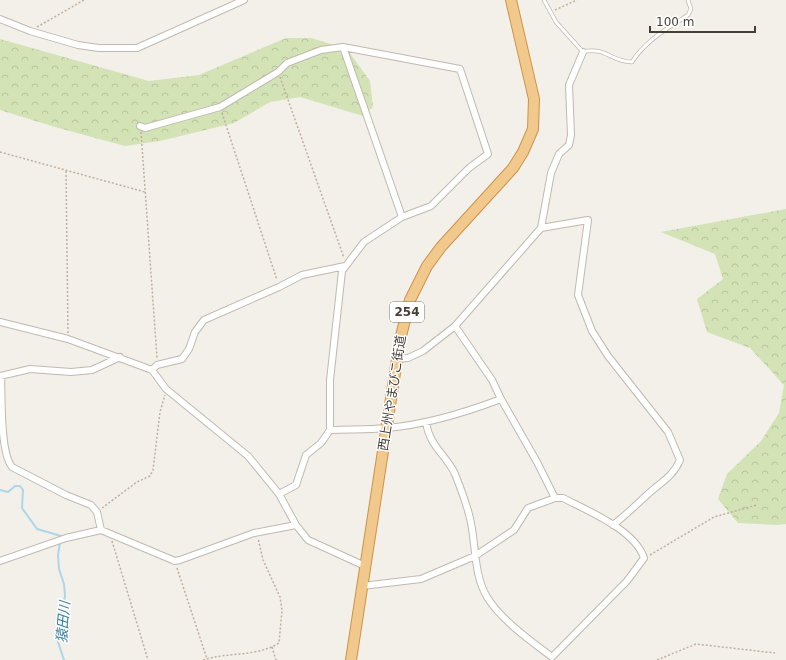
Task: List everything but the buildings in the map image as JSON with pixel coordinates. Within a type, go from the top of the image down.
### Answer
[{"type":"highway","name":"西上州やまびこ街道","points":[[351,660],[397,359],[410,300],[428,266],[441,247],[513,168],[523,152],[533,130],[534,99],[511,0]]},
{"type":"street","points":[[0,19],[30,31],[90,47],[137,48],[244,0]]},
{"type":"street","points":[[343,47],[402,218]]},
{"type":"street","points":[[140,126],[145,128],[220,107],[278,72],[288,63],[321,50],[343,47],[460,69],[488,154],[469,168],[431,206],[402,218],[364,242],[342,271],[330,380],[330,430],[321,443],[306,455],[296,485],[279,494]]},
{"type":"street","points":[[397,359],[408,358],[423,351],[455,326],[541,228],[553,168],[559,154],[569,145],[572,135],[569,85],[583,52]]},
{"type":"street","points":[[541,228],[588,220],[578,295],[592,331],[604,350],[668,432],[680,460],[675,471],[613,525]]},
{"type":"street","points":[[152,370],[157,365],[182,359],[204,320],[279,287],[302,275],[346,266]]},
{"type":"street","points":[[0,322],[68,339],[152,370],[166,389],[248,456],[279,494],[296,525],[308,540],[365,566]]},
{"type":"street","points":[[455,326],[492,380],[501,400],[537,462],[555,498]]},
{"type":"street","points":[[101,530],[97,512],[91,505],[66,495],[12,467],[7,462],[3,445],[1,376],[30,369],[71,372],[92,370],[120,357]]},
{"type":"street","points":[[330,430],[386,428],[426,422],[463,413],[501,400]]},
{"type":"street","points":[[362,586],[421,579],[475,556],[514,530],[528,508],[555,498],[563,498],[620,528],[642,551],[644,558],[627,581],[552,657],[495,608],[487,596],[478,573],[475,556],[471,523],[454,473],[434,446],[428,432],[426,422]]},
{"type":"street","points":[[0,561],[66,538],[101,530],[175,561],[256,533],[296,525]]},
{"type":"lane","points":[[544,0],[556,22],[583,52],[593,50],[604,52],[615,60],[632,62],[637,54],[651,41],[688,15],[692,9],[688,0]]},
{"type":"path","points":[[30,31],[83,0]]},
{"type":"path","points":[[550,12],[577,0]]},
{"type":"path","points":[[278,72],[340,243],[346,266]]},
{"type":"path","points":[[220,107],[279,287]]},
{"type":"path","points":[[140,126],[157,365]]},
{"type":"path","points":[[0,152],[145,192]]},
{"type":"path","points":[[66,171],[68,339]]},
{"type":"path","points":[[97,512],[137,482],[150,476],[154,470],[154,450],[160,412],[166,389]]},
{"type":"path","points":[[644,558],[714,517],[757,505]]},
{"type":"path","points":[[203,660],[230,654],[239,655],[272,648],[279,644],[282,610],[280,597],[263,560],[256,533]]},
{"type":"path","points":[[110,534],[148,660]]},
{"type":"path","points":[[175,561],[207,659]]},
{"type":"path","points":[[657,660],[696,644],[775,653]]},
{"type":"path","points":[[272,648],[276,660]]},
{"type":"green space","points":[[286,38],[311,38],[347,49],[370,81],[373,107],[363,116],[300,97],[270,102],[234,123],[160,141],[125,146],[0,110],[0,39],[149,81],[199,75]]},
{"type":"green space","points":[[786,209],[786,524],[738,523],[718,499],[727,474],[761,441],[779,413],[784,385],[750,348],[707,332],[697,299],[723,279],[715,254],[661,232]]},
{"type":"waterway","name":"猿田川","points":[[0,490],[8,492],[15,486],[20,486],[23,490],[22,508],[37,529],[61,536],[58,555],[59,569],[64,584],[65,596],[59,627],[58,642],[64,660]]}]
